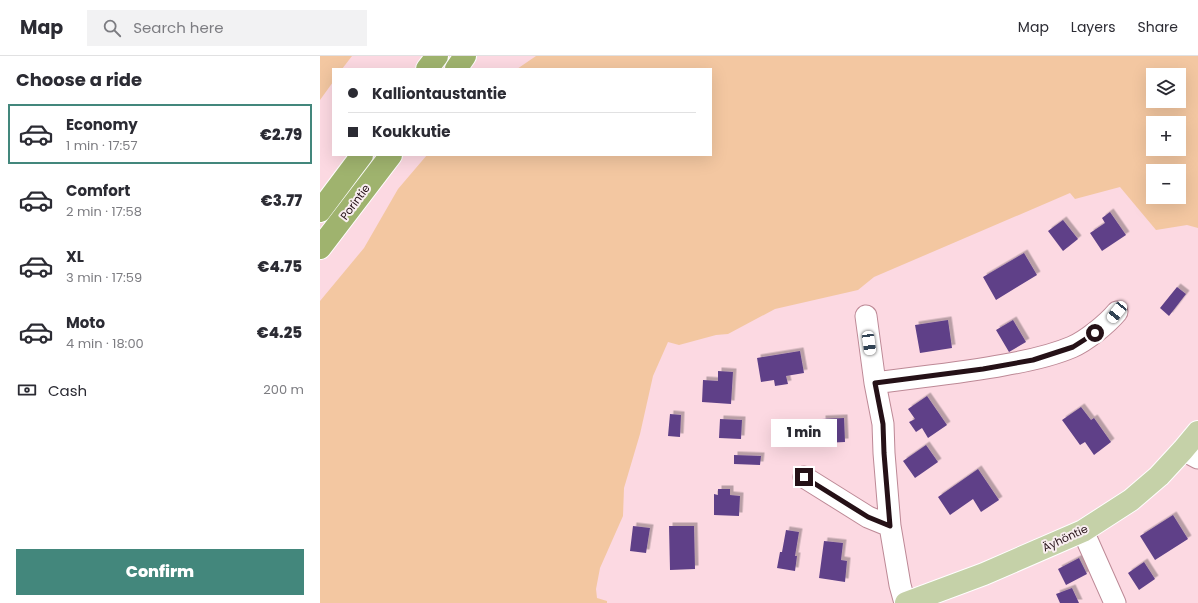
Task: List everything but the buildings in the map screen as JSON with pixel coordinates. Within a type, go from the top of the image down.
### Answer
[{"type":"highway","points":[[428,68],[437,56]]},
{"type":"highway","points":[[457,68],[465,56]]},
{"type":"highway","name":"Porintie","points":[[320,211],[361,156]]},
{"type":"highway","name":"Porintie","points":[[320,248],[390,156]]},
{"type":"main road","name":"Äyhöntie","points":[[906,603],[984,574],[1083,531],[1131,500],[1159,476],[1190,454],[1198,432]]},
{"type":"street","points":[[875,383],[983,369],[1033,360],[1073,347],[1095,333],[1117,312]]},
{"type":"street","points":[[866,316],[875,383],[883,424],[890,526],[900,585],[906,603]]},
{"type":"street","points":[[804,477],[868,517],[890,526]]},
{"type":"street","points":[[1083,531],[1115,603]]},
{"type":"shaded area","points":[[320,56],[352,56],[343,68],[332,68],[332,83],[320,100]]},
{"type":"shaded area","points":[[536,56],[1198,56],[1198,228],[1187,225],[1156,230],[1120,187],[1075,199],[1070,193],[874,277],[858,290],[775,309],[728,334],[716,335],[679,345],[668,342],[653,376],[640,434],[624,488],[623,516],[600,568],[596,589],[597,598],[607,601],[607,603],[320,603],[320,301],[364,248],[398,189],[426,156],[712,156],[712,68],[518,68]]},
{"type":"route","points":[[804,477],[868,517],[890,526],[883,424],[875,383],[983,369],[1033,360],[1073,347],[1095,333]]}]
